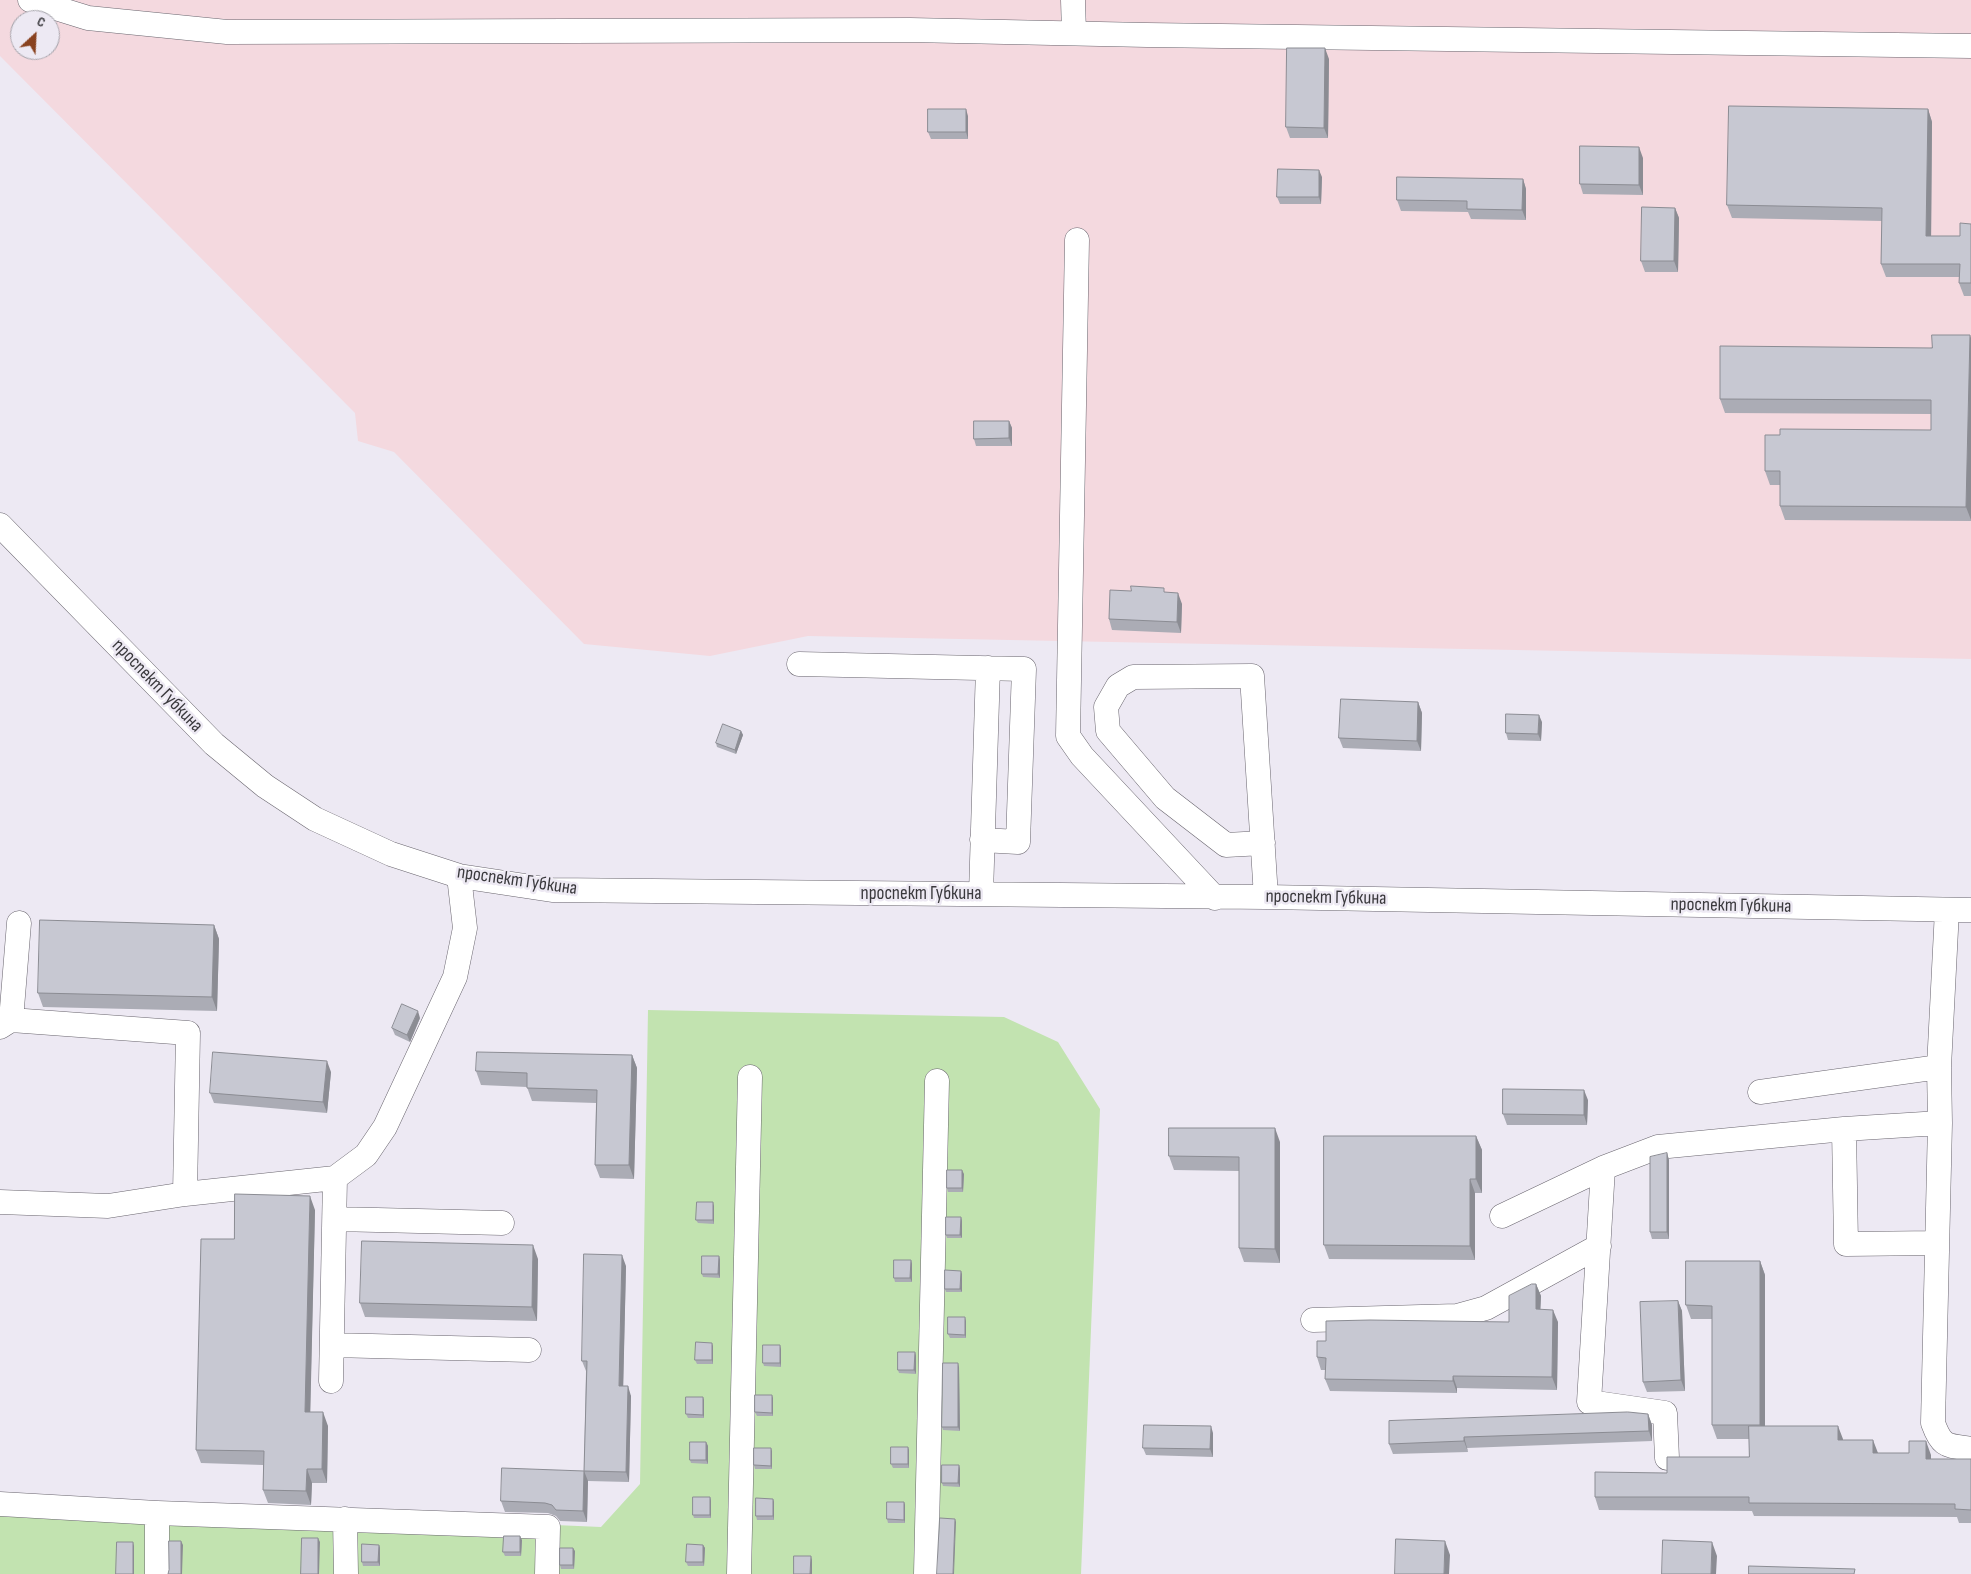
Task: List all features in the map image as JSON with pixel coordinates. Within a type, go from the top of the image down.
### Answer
[{"type":"street","points":[[30,0],[88,18],[227,32],[910,30],[1971,46]]},
{"type":"street","points":[[1074,0],[1074,33]]},
{"type":"street","points":[[1077,240],[1068,736],[1082,756],[1215,898]]},
{"type":"street","name":"проспект Губкина","points":[[0,525],[214,744],[265,786],[315,819],[391,854],[459,876],[552,890],[1266,897],[1971,910]]},
{"type":"street","points":[[799,664],[1024,669],[1018,842],[982,840]]},
{"type":"street","points":[[980,894],[988,668]]},
{"type":"street","points":[[1263,843],[1226,845],[1165,798],[1108,731],[1106,707],[1118,686],[1133,677],[1252,676],[1263,843],[1266,897]]},
{"type":"street","points":[[0,1202],[108,1206],[185,1194],[336,1178],[366,1155],[385,1127],[455,977],[466,928],[459,876]]},
{"type":"street","points":[[1947,910],[1939,1067],[1940,1124],[1933,1423],[1937,1436],[1945,1445],[1971,1449]]},
{"type":"street","points":[[19,923],[5,1024],[188,1033],[185,1194]]},
{"type":"street","points":[[1760,1092],[1939,1067]]},
{"type":"street","points":[[740,1574],[750,1077]]},
{"type":"street","points":[[926,1574],[937,1081]]},
{"type":"street","points":[[1502,1216],[1603,1168],[1658,1147],[1844,1129],[1940,1124]]},
{"type":"street","points":[[1844,1129],[1846,1244],[1936,1243]]},
{"type":"street","points":[[1603,1168],[1588,1402],[1665,1413],[1668,1458]]},
{"type":"street","points":[[330,1382],[336,1178]]},
{"type":"street","points":[[334,1219],[502,1223]]},
{"type":"street","points":[[1313,1320],[1457,1316],[1474,1313],[1598,1246]]},
{"type":"street","points":[[332,1345],[529,1350]]},
{"type":"street","points":[[0,1504],[157,1513],[548,1527],[547,1574]]},
{"type":"street","points":[[157,1513],[158,1574]]},
{"type":"street","points":[[345,1519],[346,1574]]},
{"type":"shaded area","points":[[0,0],[1971,0],[1971,659],[808,636],[710,656],[584,644],[394,452],[358,441],[355,413],[0,56]]},
{"type":"green space","points":[[648,1010],[1004,1017],[1058,1042],[1100,1109],[1081,1574],[0,1574],[0,1501],[601,1527],[640,1484]]},
{"type":"building","points":[[1287,48],[1325,48],[1324,128],[1286,127]]},
{"type":"building","points":[[1729,106],[1928,109],[1926,236],[1960,236],[1960,223],[1971,224],[1971,283],[1959,283],[1960,264],[1881,264],[1882,208],[1727,205]]},
{"type":"building","points":[[928,109],[966,109],[966,132],[928,132]]},
{"type":"building","points":[[1580,146],[1639,147],[1639,185],[1580,184]]},
{"type":"building","points":[[1278,169],[1319,170],[1319,197],[1277,197]]},
{"type":"building","points":[[1397,177],[1523,179],[1522,210],[1467,209],[1467,201],[1397,200]]},
{"type":"building","points":[[1642,207],[1675,208],[1674,261],[1641,261]]},
{"type":"building","points":[[1932,335],[1970,335],[1966,507],[1780,506],[1780,471],[1765,471],[1765,435],[1780,435],[1780,429],[1931,430],[1931,400],[1720,399],[1720,346],[1932,348]]},
{"type":"building","points":[[974,421],[1009,421],[1009,438],[974,439]]},
{"type":"building","points":[[1131,586],[1164,588],[1164,592],[1178,593],[1177,622],[1109,619],[1110,590],[1131,591]]},
{"type":"building","points":[[1341,699],[1418,702],[1417,741],[1339,738]]},
{"type":"building","points":[[1506,714],[1539,715],[1538,734],[1506,733]]},
{"type":"building","points":[[723,724],[741,731],[735,750],[716,743]]},
{"type":"building","points":[[40,920],[214,925],[212,997],[38,993]]},
{"type":"building","points":[[402,1004],[418,1011],[407,1035],[392,1028]]},
{"type":"building","points":[[213,1052],[327,1061],[323,1102],[210,1093]]},
{"type":"building","points":[[477,1052],[632,1055],[629,1165],[595,1165],[597,1090],[527,1088],[527,1073],[476,1071]]},
{"type":"building","points":[[1503,1089],[1584,1090],[1584,1115],[1503,1114]]},
{"type":"building","points":[[1169,1128],[1275,1128],[1275,1249],[1239,1248],[1239,1157],[1169,1156]]},
{"type":"building","points":[[1324,1136],[1476,1136],[1476,1179],[1470,1179],[1470,1246],[1324,1245]]},
{"type":"building","points":[[1667,1153],[1667,1232],[1650,1232],[1650,1157]]},
{"type":"building","points":[[947,1170],[962,1170],[962,1188],[947,1188]]},
{"type":"building","points":[[235,1194],[310,1196],[305,1412],[323,1412],[322,1469],[307,1469],[306,1491],[263,1490],[264,1451],[196,1450],[201,1239],[234,1239]]},
{"type":"building","points":[[697,1202],[713,1202],[713,1220],[696,1220]]},
{"type":"building","points":[[946,1217],[961,1217],[960,1235],[946,1235]]},
{"type":"building","points":[[362,1241],[533,1245],[532,1307],[360,1303]]},
{"type":"building","points":[[584,1254],[622,1255],[619,1386],[628,1386],[626,1472],[584,1471],[587,1361],[582,1361]]},
{"type":"building","points":[[702,1256],[719,1256],[718,1274],[702,1274]]},
{"type":"building","points":[[894,1260],[911,1260],[910,1278],[894,1278]]},
{"type":"building","points":[[1686,1261],[1760,1261],[1760,1425],[1712,1425],[1712,1306],[1686,1305]]},
{"type":"building","points":[[945,1270],[961,1271],[960,1289],[945,1289]]},
{"type":"building","points":[[1532,1284],[1536,1284],[1536,1309],[1553,1310],[1552,1377],[1453,1376],[1453,1381],[1325,1379],[1326,1358],[1317,1357],[1317,1341],[1326,1341],[1326,1321],[1509,1322],[1509,1296]]},
{"type":"building","points":[[1678,1301],[1681,1380],[1643,1382],[1640,1302]]},
{"type":"building","points":[[948,1317],[965,1317],[965,1335],[948,1334]]},
{"type":"building","points":[[696,1342],[712,1343],[712,1360],[695,1360]]},
{"type":"building","points":[[763,1345],[780,1345],[780,1363],[763,1363]]},
{"type":"building","points":[[898,1352],[915,1352],[914,1370],[898,1370]]},
{"type":"building","points":[[943,1363],[958,1363],[958,1427],[942,1427]]},
{"type":"building","points":[[755,1395],[772,1395],[772,1413],[755,1412]]},
{"type":"building","points":[[686,1397],[703,1397],[703,1415],[686,1414]]},
{"type":"building","points":[[1628,1412],[1648,1414],[1649,1431],[1464,1437],[1464,1441],[1389,1444],[1389,1421]]},
{"type":"building","points":[[1144,1425],[1211,1426],[1210,1449],[1143,1448]]},
{"type":"building","points":[[1749,1426],[1838,1426],[1838,1440],[1873,1440],[1873,1453],[1909,1453],[1909,1441],[1926,1441],[1926,1459],[1971,1459],[1971,1510],[1955,1509],[1955,1504],[1749,1503],[1749,1497],[1595,1497],[1595,1472],[1667,1473],[1667,1457],[1749,1457]]},
{"type":"building","points":[[690,1442],[706,1442],[706,1460],[690,1460]]},
{"type":"building","points":[[891,1447],[908,1447],[908,1464],[891,1464]]},
{"type":"building","points":[[754,1448],[771,1448],[771,1466],[754,1465]]},
{"type":"building","points":[[942,1465],[959,1465],[958,1483],[942,1483]]},
{"type":"building","points":[[502,1468],[584,1471],[583,1511],[556,1510],[552,1505],[545,1503],[501,1501]]},
{"type":"building","points":[[693,1497],[710,1497],[710,1515],[693,1515]]},
{"type":"building","points":[[756,1498],[773,1499],[773,1516],[756,1516]]},
{"type":"building","points":[[887,1502],[904,1502],[904,1520],[887,1519]]},
{"type":"building","points":[[940,1518],[955,1519],[953,1574],[937,1574]]},
{"type":"building","points":[[504,1536],[520,1536],[520,1552],[503,1552]]},
{"type":"building","points":[[302,1538],[318,1538],[318,1574],[301,1574]]},
{"type":"building","points":[[1396,1539],[1445,1541],[1444,1574],[1395,1574]]},
{"type":"building","points":[[1663,1540],[1712,1542],[1711,1574],[1662,1574]]},
{"type":"building","points":[[169,1541],[181,1541],[181,1574],[168,1574]]},
{"type":"building","points":[[117,1542],[133,1542],[133,1574],[116,1574]]},
{"type":"building","points":[[362,1544],[379,1545],[378,1562],[362,1562]]},
{"type":"building","points":[[687,1544],[703,1545],[703,1562],[686,1562]]},
{"type":"building","points":[[560,1548],[573,1548],[573,1565],[560,1565]]},
{"type":"building","points":[[794,1556],[811,1556],[810,1574],[794,1574]]},
{"type":"building","points":[[1749,1566],[1855,1569],[1854,1574],[1749,1574]]}]
